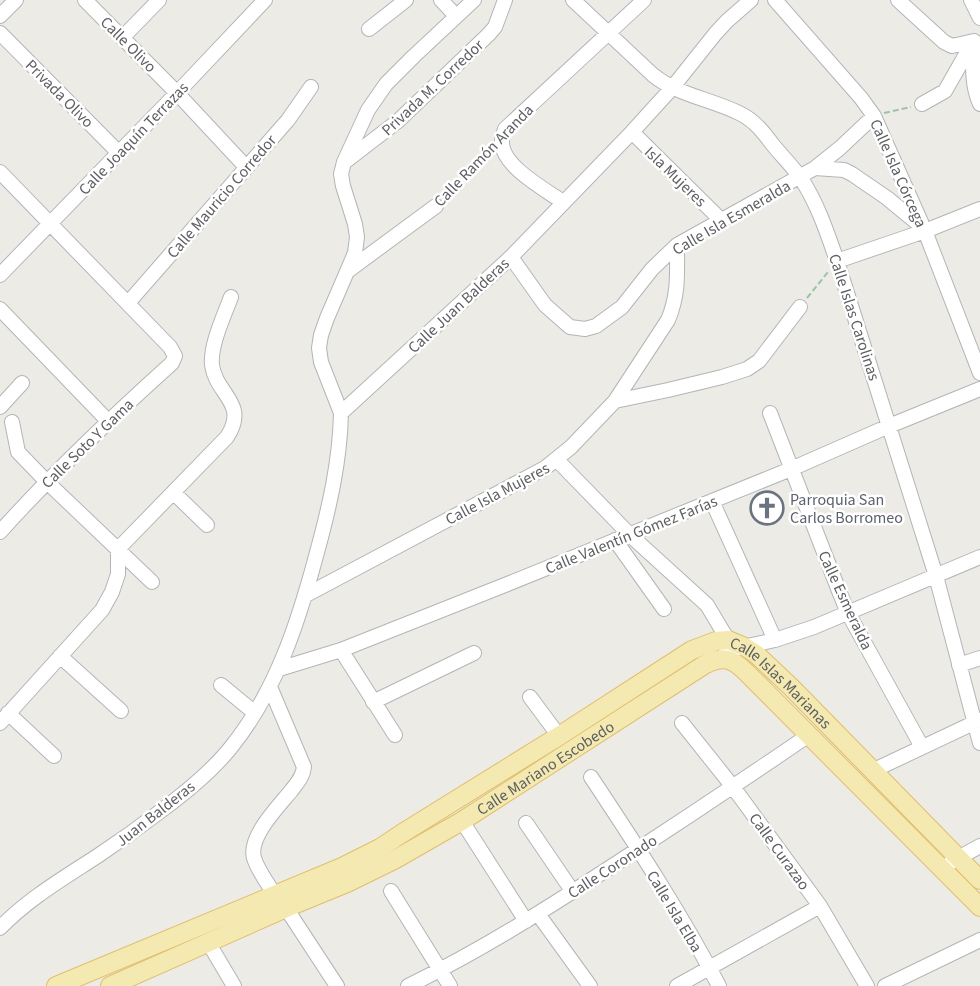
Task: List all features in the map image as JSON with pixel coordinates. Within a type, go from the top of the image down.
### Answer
[{"type":"main road","name":"Calle Islas Marianas","points":[[728,640],[756,654],[792,688],[980,880]]},
{"type":"main road","name":"Calle Mariano Escobedo","points":[[110,986],[208,942],[380,848],[692,650],[716,641],[728,640]]},
{"type":"main road","name":"Calle Islas Marianas","points":[[719,659],[731,660],[739,665],[980,907]]},
{"type":"main road","name":"Calle Mariano Escobedo","points":[[56,986],[281,901],[375,870],[462,821],[704,665],[719,659]]},
{"type":"street","points":[[0,16],[16,0]]},
{"type":"street","name":"Calle Olivo","points":[[85,0],[246,167]]},
{"type":"street","points":[[122,38],[159,0]]},
{"type":"street","name":"Calle Joaquín Terrazas","points":[[0,275],[265,0]]},
{"type":"street","points":[[369,29],[406,0]]},
{"type":"street","points":[[441,0],[456,16]]},
{"type":"street","points":[[279,669],[306,595],[327,517],[341,436],[341,413],[321,362],[319,348],[327,318],[355,253],[357,237],[355,225],[341,174],[344,162],[368,110],[386,84],[474,0]]},
{"type":"street","name":"Privada M. Corredor","points":[[344,162],[398,121],[489,34],[495,27],[505,0]]},
{"type":"street","name":"Calle Islas Carolinas","points":[[573,0],[653,75],[672,88],[750,119],[800,177],[818,209],[837,261],[936,576],[959,665],[977,721],[980,743]]},
{"type":"street","name":"Calle Ramón Aranda","points":[[505,129],[644,0]]},
{"type":"street","name":"Calle Juan Balderas","points":[[341,413],[511,256],[632,132],[672,88],[715,34],[750,0]]},
{"type":"street","name":"Calle Isla Córcega","points":[[775,0],[874,116],[924,229],[980,373]]},
{"type":"street","points":[[898,0],[944,42],[952,46],[977,40]]},
{"type":"street","points":[[971,0],[980,18]]},
{"type":"street","name":"Privada Olivo","points":[[0,33],[119,153]]},
{"type":"street","points":[[922,104],[945,91],[977,40]]},
{"type":"street","points":[[977,40],[973,78],[980,104]]},
{"type":"street","name":"Calle Mauricio Corredor","points":[[128,303],[288,120],[311,87]]},
{"type":"street","name":"Calle Isla Esmeralda","points":[[511,256],[545,304],[570,327],[585,330],[596,326],[622,307],[652,268],[677,245],[815,168],[874,116]]},
{"type":"street","points":[[505,129],[501,143],[506,156],[516,168],[563,202]]},
{"type":"street","name":"Isla Mujeres","points":[[632,132],[721,220]]},
{"type":"street","points":[[840,148],[844,170]]},
{"type":"street","points":[[815,168],[844,170],[862,180],[924,229]]},
{"type":"street","points":[[0,172],[128,303]]},
{"type":"street","name":"Calle Ramón Aranda","points":[[349,270],[436,206]]},
{"type":"street","points":[[837,261],[980,209]]},
{"type":"street","name":"Calle Isla Mujeres","points":[[306,595],[545,468],[571,447],[615,401],[668,320],[677,292],[677,245]]},
{"type":"street","points":[[54,756],[4,718],[102,610],[112,592],[118,574],[118,549],[174,493],[233,428],[235,412],[216,379],[212,366],[212,354],[231,297]]},
{"type":"street","name":"Calle Soto Y Gama","points":[[0,532],[46,481],[172,363],[175,356],[170,347],[128,303]]},
{"type":"street","points":[[615,401],[679,388],[747,369],[759,361],[800,307]]},
{"type":"street","points":[[0,309],[108,421]]},
{"type":"street","points":[[0,407],[22,383]]},
{"type":"street","name":"Calle Valentín Gómez Farías","points":[[279,669],[341,650],[505,585],[791,469],[980,389]]},
{"type":"street","name":"Calle Esmeralda","points":[[770,413],[848,613],[922,747]]},
{"type":"street","points":[[12,422],[18,452],[152,582]]},
{"type":"street","name":"Calle Islas Marianas","points":[[557,460],[630,535],[706,605],[728,640]]},
{"type":"street","points":[[174,493],[207,525]]},
{"type":"street","points":[[712,501],[775,640]]},
{"type":"street","points":[[615,540],[664,609]]},
{"type":"street","name":"Calle Mariano Escobedo","points":[[719,659],[731,651],[814,627],[980,557]]},
{"type":"street","points":[[341,650],[395,735]]},
{"type":"street","points":[[373,702],[474,653]]},
{"type":"street","points":[[60,656],[121,711]]},
{"type":"street","points":[[959,665],[980,658]]},
{"type":"street","name":"Juan Balderas","points":[[0,928],[52,885],[100,855],[183,794],[219,761],[255,713],[279,669]]},
{"type":"street","points":[[222,685],[255,713]]},
{"type":"street","points":[[270,687],[302,761],[304,772],[255,841],[254,857],[257,866],[337,986]]},
{"type":"street","points":[[530,697],[559,736]]},
{"type":"street","points":[[872,771],[977,721]]},
{"type":"street","name":"Calle Curazao","points":[[682,723],[733,787],[820,906],[867,986]]},
{"type":"street","name":"Calle Coronado","points":[[408,986],[440,970],[573,892],[809,735]]},
{"type":"street","name":"Calle Isla Elba","points":[[591,777],[639,849],[718,986]]},
{"type":"street","points":[[462,821],[532,917],[590,986]]},
{"type":"street","points":[[526,823],[573,892]]},
{"type":"street","points":[[941,868],[980,846]]},
{"type":"street","points":[[391,891],[450,986]]},
{"type":"street","points":[[676,986],[820,906]]},
{"type":"street","points":[[885,986],[980,939]]},
{"type":"street","points":[[208,942],[234,986]]},
{"type":"path","points":[[874,116],[922,104]]},
{"type":"path","name":"Calle Ramón Aranda","points":[[436,206],[505,129]]},
{"type":"path","points":[[800,307],[837,261]]},
{"type":"place","name":"Parroquia San Carlos Borromeo","points":[[767,508]]}]
